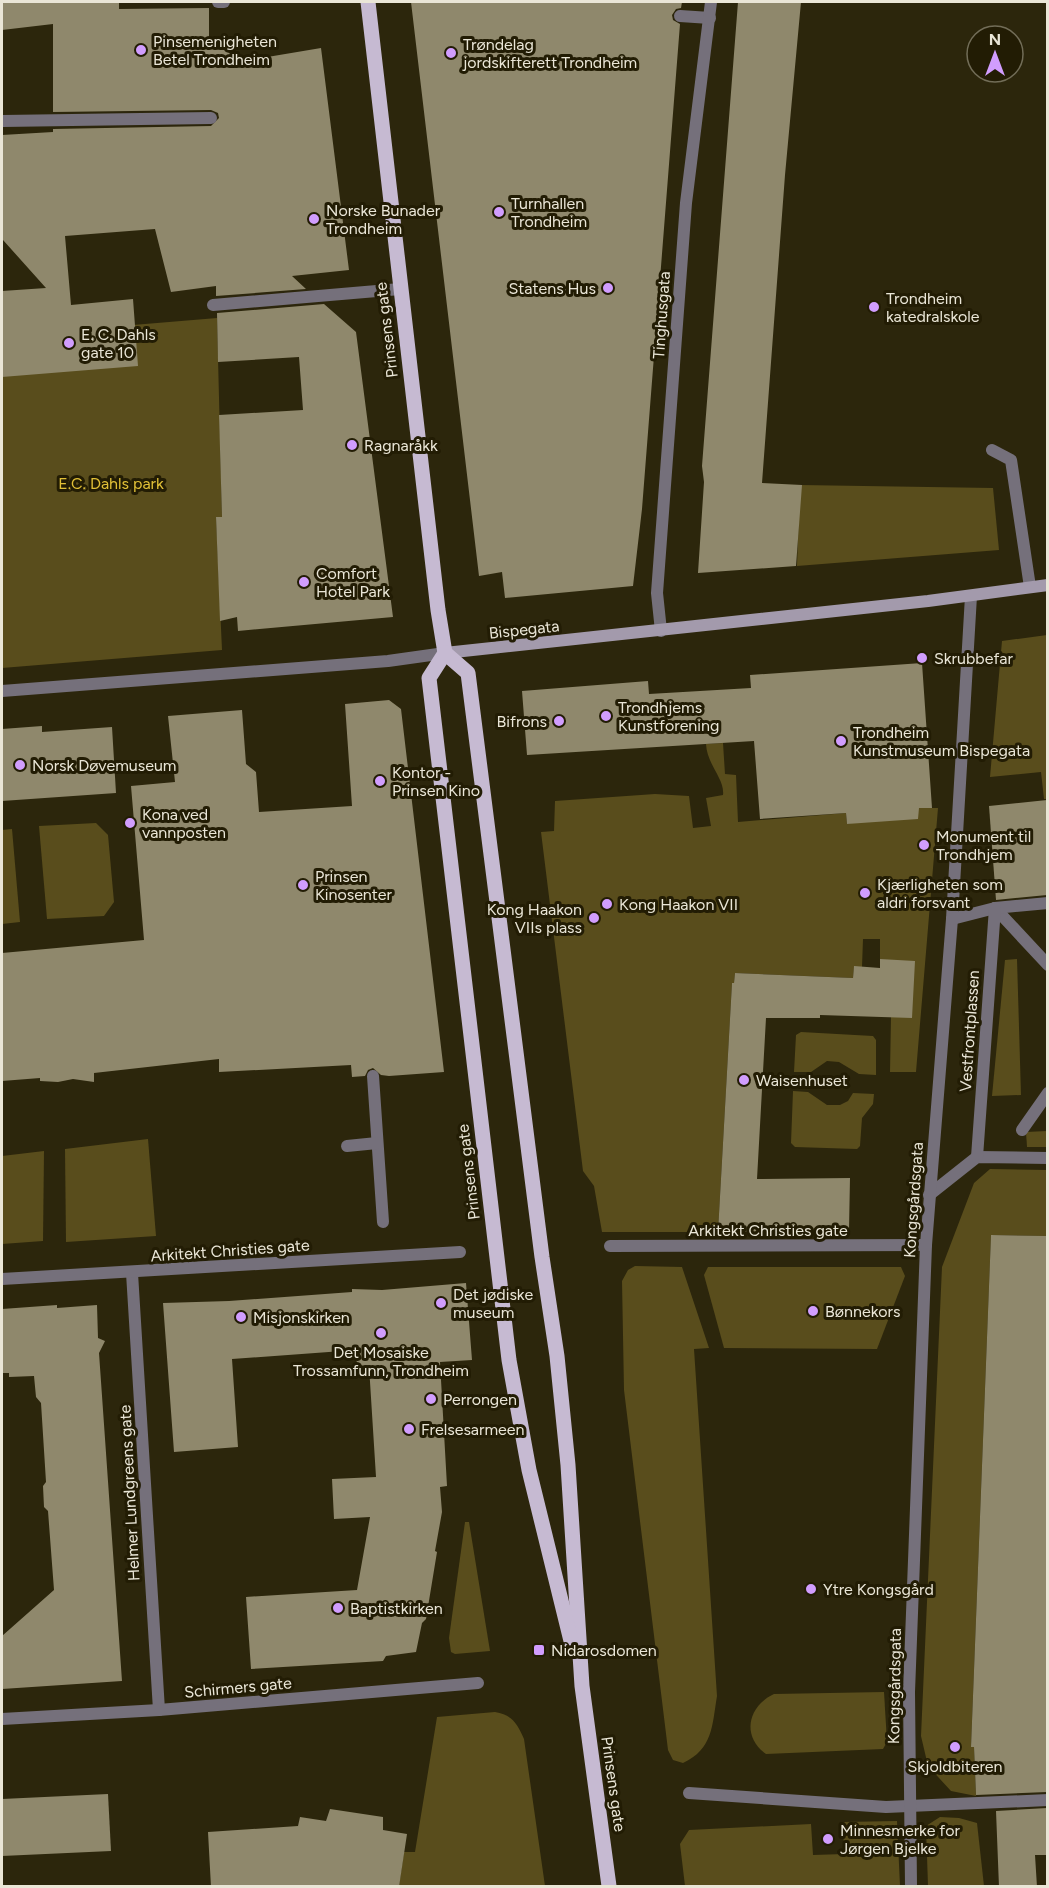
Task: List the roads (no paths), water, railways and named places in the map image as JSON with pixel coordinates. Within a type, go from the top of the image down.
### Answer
[{"type":"main road","name":"Prinsens gate","points":[[368,2],[400,289],[445,653],[429,678],[509,1360],[530,1470],[582,1686]]},
{"type":"main road","name":"Prinsens gate","points":[[445,653],[468,674],[542,1257],[557,1356],[568,1465],[582,1686],[609,1887]]},
{"type":"street","name":"Tinghusgata","points":[[661,631],[657,593],[686,203],[711,2]]},
{"type":"street","points":[[680,16],[710,18]]},
{"type":"street","points":[[2,121],[212,118]]},
{"type":"street","points":[[213,305],[400,289]]},
{"type":"street","points":[[992,450],[1011,460],[1030,587]]},
{"type":"street","name":"Bispegata","points":[[2,691],[388,661],[971,596],[1047,585]]},
{"type":"street","name":"Kongsgårdsgata","points":[[911,1887],[909,1692],[926,1245],[952,919],[971,596]]},
{"type":"street","points":[[952,919],[995,908],[1047,903]]},
{"type":"street","points":[[995,908],[1047,965]]},
{"type":"street","name":"Vestfrontplassen","points":[[976,1157],[995,908]]},
{"type":"street","points":[[373,1076],[383,1222]]},
{"type":"street","points":[[1022,1130],[1047,1093]]},
{"type":"street","points":[[347,1146],[377,1143]]},
{"type":"street","points":[[929,1195],[976,1157],[1047,1158]]},
{"type":"street","name":"Arkitekt Christies gate","points":[[610,1246],[926,1245]]},
{"type":"street","name":"Arkitekt Christies gate","points":[[2,1279],[460,1252]]},
{"type":"street","name":"Helmer Lundgreens gate","points":[[132,1273],[159,1710]]},
{"type":"street","name":"Schirmers gate","points":[[2,1719],[159,1710],[478,1683]]},
{"type":"street","points":[[689,1793],[909,1807],[1047,1800]]},
{"type":"place","name":"Pinsemenigheten Betel Trondheim","points":[[141,50]]},
{"type":"place","name":"Trøndelag jordskifterett Trondheim","points":[[451,53]]},
{"type":"place","name":"Turnhallen Trondheim","points":[[499,212]]},
{"type":"place","name":"Norske Bunader Trondheim","points":[[314,219]]},
{"type":"place","name":"Statens Hus","points":[[608,288]]},
{"type":"place","name":"Trondheim katedralskole","points":[[874,307]]},
{"type":"place","name":"E. C. Dahls gate 10","points":[[69,343]]},
{"type":"place","name":"Ragnaråkk","points":[[352,445]]},
{"type":"place","name":"Comfort Hotel Park","points":[[304,582]]},
{"type":"place","name":"Skrubbefar","points":[[922,658]]},
{"type":"place","name":"Trondhjems Kunstforening","points":[[606,716]]},
{"type":"place","name":"Bifrons","points":[[559,721]]},
{"type":"place","name":"Trondheim Kunstmuseum Bispegata","points":[[841,741]]},
{"type":"place","name":"Norsk Døvemuseum","points":[[20,765]]},
{"type":"place","name":"Kontor - Prinsen Kino","points":[[380,781]]},
{"type":"place","name":"Kona ved vannposten","points":[[130,823]]},
{"type":"place","name":"Monument til Trondhjem","points":[[924,845]]},
{"type":"place","name":"Prinsen Kinosenter","points":[[303,885]]},
{"type":"place","name":"Kjærligheten som aldri forsvant","points":[[865,893]]},
{"type":"place","name":"Kong Haakon VII","points":[[607,904]]},
{"type":"place","name":"Kong Haakon VIIs plass","points":[[594,918]]},
{"type":"place","name":"Waisenhuset","points":[[744,1080]]},
{"type":"place","name":"Det jødiske museum","points":[[441,1303]]},
{"type":"place","name":"Bønnekors","points":[[813,1311]]},
{"type":"place","name":"Misjonskirken","points":[[241,1317]]},
{"type":"place","name":"Det Mosaiske Trossamfunn, Trondheim","points":[[381,1333]]},
{"type":"place","name":"Perrongen","points":[[431,1399]]},
{"type":"place","name":"Frelsesarmeen","points":[[409,1429]]},
{"type":"place","name":"Ytre Kongsgård","points":[[811,1589]]},
{"type":"place","name":"Baptistkirken","points":[[338,1608]]},
{"type":"place","name":"Nidarosdomen","points":[[539,1650]]},
{"type":"place","name":"Skjoldbiteren","points":[[955,1747]]},
{"type":"place","name":"Minnesmerke for Jørgen Bjelke","points":[[828,1839]]},
{"type":"park label","name":"E.C. Dahls park","points":[[111,483]]}]
